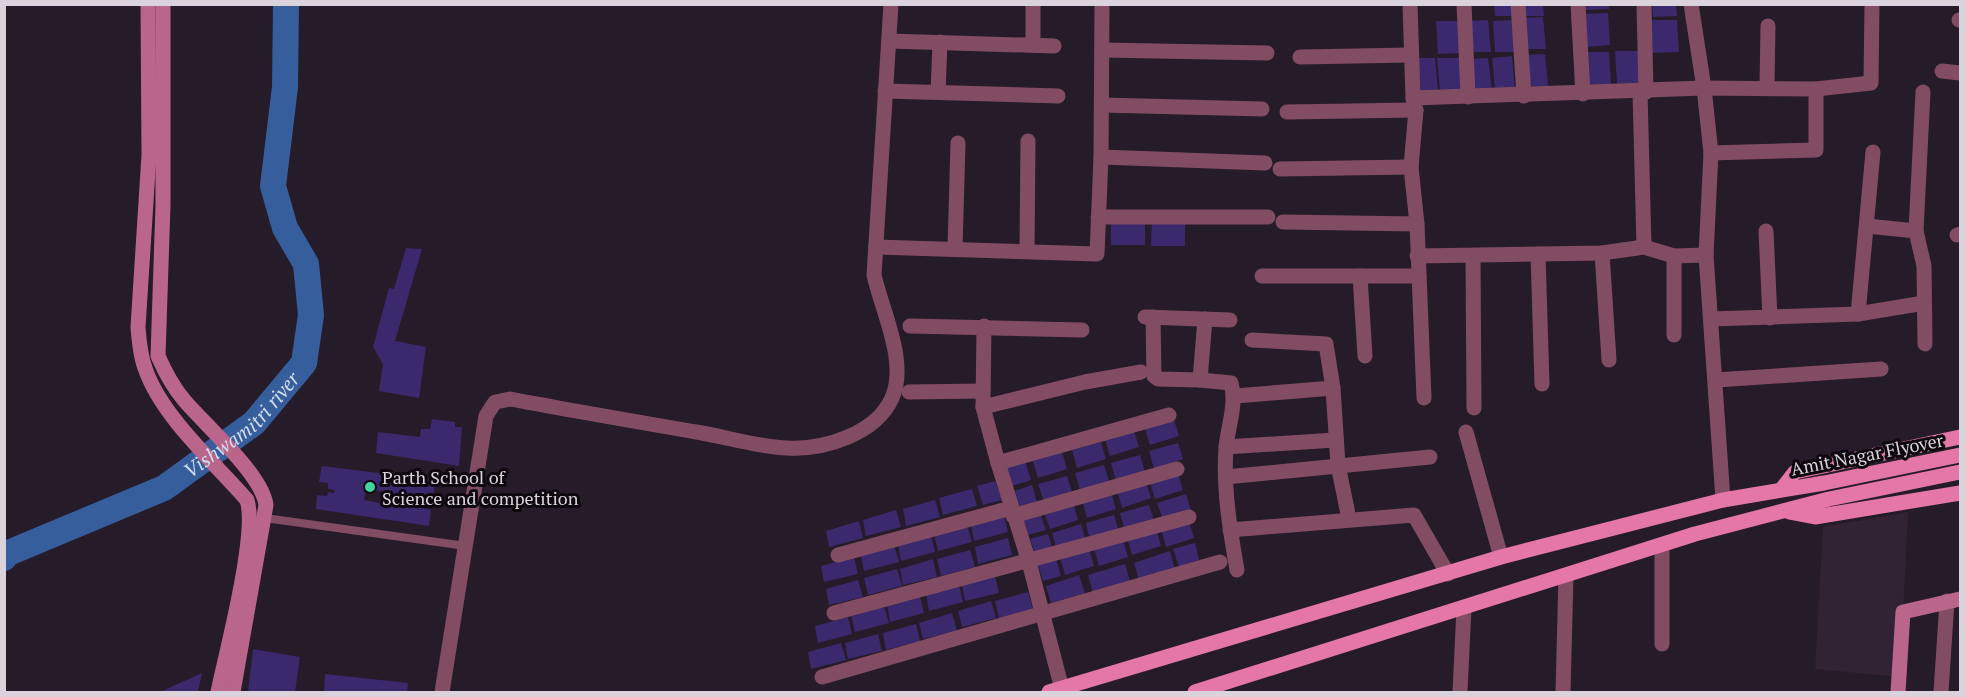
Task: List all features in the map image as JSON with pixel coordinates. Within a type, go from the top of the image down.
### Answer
[{"type":"main road","points":[[148,4],[149,155],[138,327],[145,369],[168,411],[247,500],[250,510],[249,537],[218,693]]},
{"type":"main road","points":[[163,4],[163,205],[158,356],[171,384],[260,485],[264,496],[265,518],[233,693]]},
{"type":"main road","points":[[158,393],[171,384]]},
{"type":"main road","points":[[1781,490],[1796,472],[1960,436]]},
{"type":"main road","name":"Amit Nagar Flyover","points":[[1055,691],[1501,557],[1723,500],[1824,483],[1960,455]]},
{"type":"main road","name":"Amit Nagar Flyover","points":[[1199,692],[1218,689],[1662,545],[1829,499],[1960,472]]},
{"type":"main road","points":[[1786,511],[1815,517],[1960,493]]},
{"type":"main road","points":[[1898,693],[1903,612],[1954,600]]},
{"type":"street","points":[[442,693],[486,416],[490,406],[500,400],[521,401],[788,449],[841,441],[878,420],[892,397],[896,383],[896,349],[892,330],[881,307],[874,275],[891,4]]},
{"type":"street","points":[[1033,4],[1033,45]]},
{"type":"street","points":[[876,247],[1097,254],[1101,157],[1102,4]]},
{"type":"street","points":[[1410,4],[1410,55],[1414,104],[1412,167],[1417,224],[1424,398]]},
{"type":"street","points":[[1464,4],[1468,97]]},
{"type":"street","points":[[1518,4],[1524,96]]},
{"type":"street","points":[[1578,4],[1583,94]]},
{"type":"street","points":[[1644,4],[1644,248]]},
{"type":"street","points":[[1691,4],[1711,153],[1706,255],[1723,500]]},
{"type":"street","points":[[1287,112],[1414,104],[1468,97],[1704,88],[1816,89],[1871,83],[1872,4]]},
{"type":"street","points":[[1767,87],[1768,26]]},
{"type":"street","points":[[889,41],[1054,46]]},
{"type":"street","points":[[938,92],[940,42]]},
{"type":"street","points":[[1103,50],[1267,53]]},
{"type":"street","points":[[1300,57],[1410,55]]},
{"type":"street","points":[[1942,71],[1960,73]]},
{"type":"street","points":[[1711,153],[1816,150],[1816,89]]},
{"type":"street","points":[[885,91],[1058,96]]},
{"type":"street","points":[[1923,92],[1916,231],[1924,266],[1925,344]]},
{"type":"street","points":[[1102,105],[1262,109]]},
{"type":"street","points":[[1027,250],[1028,141]]},
{"type":"street","points":[[955,249],[958,144]]},
{"type":"street","points":[[1858,314],[1873,152]]},
{"type":"street","points":[[1101,157],[1265,163]]},
{"type":"street","points":[[1280,169],[1412,167]]},
{"type":"street","points":[[1098,217],[1417,224]]},
{"type":"street","points":[[1867,226],[1916,231]]},
{"type":"street","points":[[1766,231],[1770,318]]},
{"type":"street","points":[[1417,256],[1602,253],[1644,248],[1674,256],[1706,255]]},
{"type":"street","points":[[1602,253],[1610,360]]},
{"type":"street","points":[[1538,254],[1542,384]]},
{"type":"street","points":[[1473,256],[1474,408]]},
{"type":"street","points":[[1674,256],[1674,335]]},
{"type":"street","points":[[1262,276],[1419,276]]},
{"type":"street","points":[[1360,276],[1365,356]]},
{"type":"street","points":[[1711,319],[1858,314],[1924,303]]},
{"type":"street","points":[[1230,320],[1149,317],[1154,376],[1158,379],[1231,383],[1235,396],[1226,447],[1226,477],[1230,530],[1237,570]]},
{"type":"street","points":[[1200,380],[1205,319]]},
{"type":"street","points":[[910,326],[1082,330]]},
{"type":"street","points":[[984,326],[983,407],[1044,615],[1055,691]]},
{"type":"street","points":[[1252,340],[1326,344],[1333,388],[1338,465],[1349,519]]},
{"type":"street","points":[[1716,380],[1881,369]]},
{"type":"street","points":[[983,407],[1085,382],[1141,372]]},
{"type":"street","points":[[1235,396],[1333,388]]},
{"type":"street","points":[[909,392],[982,391]]},
{"type":"street","points":[[998,463],[1168,415]]},
{"type":"street","points":[[1466,432],[1501,557]]},
{"type":"street","points":[[1226,447],[1335,440]]},
{"type":"street","points":[[1226,477],[1430,457]]},
{"type":"street","points":[[838,555],[1177,469]]},
{"type":"street","points":[[1230,530],[1414,515],[1448,574]]},
{"type":"street","points":[[834,613],[1189,517]]},
{"type":"street","points":[[1662,545],[1662,644]]},
{"type":"street","points":[[822,677],[1044,615],[1220,562]]},
{"type":"street","points":[[1563,693],[1566,576]]},
{"type":"street","points":[[1941,693],[1954,600]]},
{"type":"street","points":[[1460,693],[1464,608]]},
{"type":"lane","points":[[265,518],[466,546]]},
{"type":"shaded area","points":[[1908,512],[1900,677],[1815,669],[1823,527]]},
{"type":"building","points":[[1494,4],[1513,4],[1515,16],[1495,16]]},
{"type":"building","points":[[1523,4],[1543,4],[1544,16],[1524,16]]},
{"type":"building","points":[[1585,4],[1609,4],[1609,9],[1586,10]]},
{"type":"building","points":[[1652,4],[1676,4],[1677,16],[1653,17]]},
{"type":"building","points":[[1608,13],[1610,45],[1587,47],[1584,14]]},
{"type":"building","points":[[1543,17],[1546,49],[1526,49],[1524,18]]},
{"type":"building","points":[[1488,20],[1491,52],[1471,52],[1468,21]]},
{"type":"building","points":[[1512,20],[1515,52],[1495,52],[1493,21]]},
{"type":"building","points":[[1648,20],[1677,20],[1679,52],[1650,53]]},
{"type":"building","points":[[1436,21],[1459,21],[1462,53],[1438,54]]},
{"type":"building","points":[[1615,51],[1638,51],[1641,83],[1617,84]]},
{"type":"building","points":[[1585,52],[1609,52],[1611,84],[1588,85]]},
{"type":"building","points":[[1545,54],[1548,86],[1528,86],[1526,55]]},
{"type":"building","points":[[1512,56],[1515,89],[1495,89],[1492,58]]},
{"type":"building","points":[[1412,58],[1435,58],[1438,90],[1414,91]]},
{"type":"building","points":[[1437,58],[1461,58],[1463,90],[1440,91]]},
{"type":"building","points":[[1488,58],[1492,90],[1472,90],[1469,59]]},
{"type":"building","points":[[1152,220],[1185,222],[1185,246],[1151,246]]},
{"type":"building","points":[[1145,221],[1145,245],[1111,245],[1111,222]]},
{"type":"building","points":[[406,248],[422,249],[395,341],[426,347],[419,398],[379,391],[383,364],[373,347],[389,288],[394,289]]},
{"type":"building","points":[[432,419],[455,422],[455,427],[462,427],[459,466],[376,453],[378,432],[420,437],[421,429],[430,429]]},
{"type":"building","points":[[1174,420],[1179,436],[1150,445],[1145,428]]},
{"type":"building","points":[[1134,431],[1139,447],[1110,456],[1105,439]]},
{"type":"building","points":[[1101,442],[1106,459],[1077,468],[1072,450]]},
{"type":"building","points":[[1178,443],[1183,459],[1154,469],[1149,451]]},
{"type":"building","points":[[1062,452],[1067,469],[1038,478],[1033,461]]},
{"type":"building","points":[[1140,455],[1145,472],[1116,481],[1111,463]]},
{"type":"building","points":[[1025,461],[1031,480],[1012,486],[1006,468]]},
{"type":"building","points":[[1104,465],[1109,481],[1080,490],[1075,473]]},
{"type":"building","points":[[322,466],[436,480],[433,497],[423,495],[422,500],[416,499],[415,502],[422,503],[422,508],[431,510],[429,526],[316,509],[317,495],[327,496],[328,492],[334,493],[335,490],[328,489],[328,483],[319,482]],"holes":[[[366,489],[386,492],[385,504],[364,500]]]},
{"type":"building","points":[[1178,473],[1183,490],[1155,499],[1150,482]]},
{"type":"building","points":[[1067,476],[1072,492],[1044,501],[1038,484]]},
{"type":"building","points":[[995,481],[1002,500],[983,505],[977,486]]},
{"type":"building","points":[[1146,482],[1151,498],[1122,508],[1117,490]]},
{"type":"building","points":[[1032,485],[1037,502],[1020,507],[1015,491]]},
{"type":"building","points":[[972,489],[977,506],[943,515],[939,498]]},
{"type":"building","points":[[1111,492],[1116,509],[1087,518],[1082,500]]},
{"type":"building","points":[[1186,494],[1191,511],[1163,520],[1157,503]]},
{"type":"building","points":[[935,500],[940,517],[906,526],[903,509]]},
{"type":"building","points":[[1073,503],[1078,520],[1050,529],[1044,512]]},
{"type":"building","points":[[1149,505],[1154,521],[1125,531],[1120,513]]},
{"type":"building","points":[[896,510],[901,527],[866,536],[863,520]]},
{"type":"building","points":[[1040,513],[1046,530],[1028,535],[1023,519]]},
{"type":"building","points":[[1004,515],[1008,532],[974,541],[971,525]]},
{"type":"building","points":[[1114,515],[1119,532],[1090,541],[1086,523]]},
{"type":"building","points":[[859,521],[863,538],[829,547],[826,531]]},
{"type":"building","points":[[1189,521],[1194,538],[1166,547],[1161,529]]},
{"type":"building","points":[[1081,524],[1086,541],[1057,550],[1052,533]]},
{"type":"building","points":[[967,525],[972,542],[938,551],[934,534]]},
{"type":"building","points":[[1156,529],[1161,546],[1132,555],[1127,538]]},
{"type":"building","points":[[1048,534],[1053,550],[1036,556],[1030,539]]},
{"type":"building","points":[[931,535],[935,552],[901,561],[898,544]]},
{"type":"building","points":[[1008,538],[1012,555],[978,564],[975,547]]},
{"type":"building","points":[[1123,540],[1128,557],[1099,566],[1094,549]]},
{"type":"building","points":[[1195,543],[1199,560],[1179,567],[1173,549]]},
{"type":"building","points":[[894,545],[899,562],[864,571],[861,555]]},
{"type":"building","points":[[1089,549],[1094,566],[1065,575],[1060,557]]},
{"type":"building","points":[[970,550],[975,567],[941,576],[937,559]]},
{"type":"building","points":[[1170,551],[1175,570],[1139,580],[1134,563]]},
{"type":"building","points":[[854,557],[858,574],[824,582],[821,566]]},
{"type":"building","points":[[933,559],[937,577],[903,585],[900,569]]},
{"type":"building","points":[[1056,559],[1061,576],[1043,581],[1038,565]]},
{"type":"building","points":[[1125,564],[1130,582],[1093,593],[1088,575]]},
{"type":"building","points":[[897,569],[902,586],[868,595],[864,578]]},
{"type":"building","points":[[1079,575],[1085,593],[1051,603],[1046,586]]},
{"type":"building","points":[[995,576],[999,593],[965,601],[962,585]]},
{"type":"building","points":[[858,580],[863,597],[829,605],[826,589]]},
{"type":"building","points":[[959,585],[963,602],[929,611],[926,594]]},
{"type":"building","points":[[1028,592],[1033,609],[999,618],[995,601]]},
{"type":"building","points":[[920,596],[924,613],[890,622],[887,605]]},
{"type":"building","points":[[991,601],[996,618],[962,627],[958,611]]},
{"type":"building","points":[[884,606],[889,623],[855,632],[851,615]]},
{"type":"building","points":[[952,613],[957,631],[923,639],[919,623]]},
{"type":"building","points":[[848,617],[852,634],[818,643],[815,626]]},
{"type":"building","points":[[916,624],[920,641],[886,650],[883,633]]},
{"type":"building","points":[[878,634],[882,651],[848,659],[845,643]]},
{"type":"building","points":[[841,643],[846,660],[811,669],[808,652]]},
{"type":"building","points":[[253,649],[300,657],[295,692],[248,692]]},
{"type":"building","points":[[202,673],[198,692],[160,692]]},
{"type":"building","points":[[325,674],[408,683],[407,692],[324,692]]},
{"type":"waterway","name":"Vishwamitri river","points":[[4,558],[6,554],[164,488],[254,423],[304,363],[311,315],[306,264],[285,228],[273,186],[285,87],[286,4]]},
{"type":"place","name":"Parth School of Science and competition","points":[[370,487]]}]
